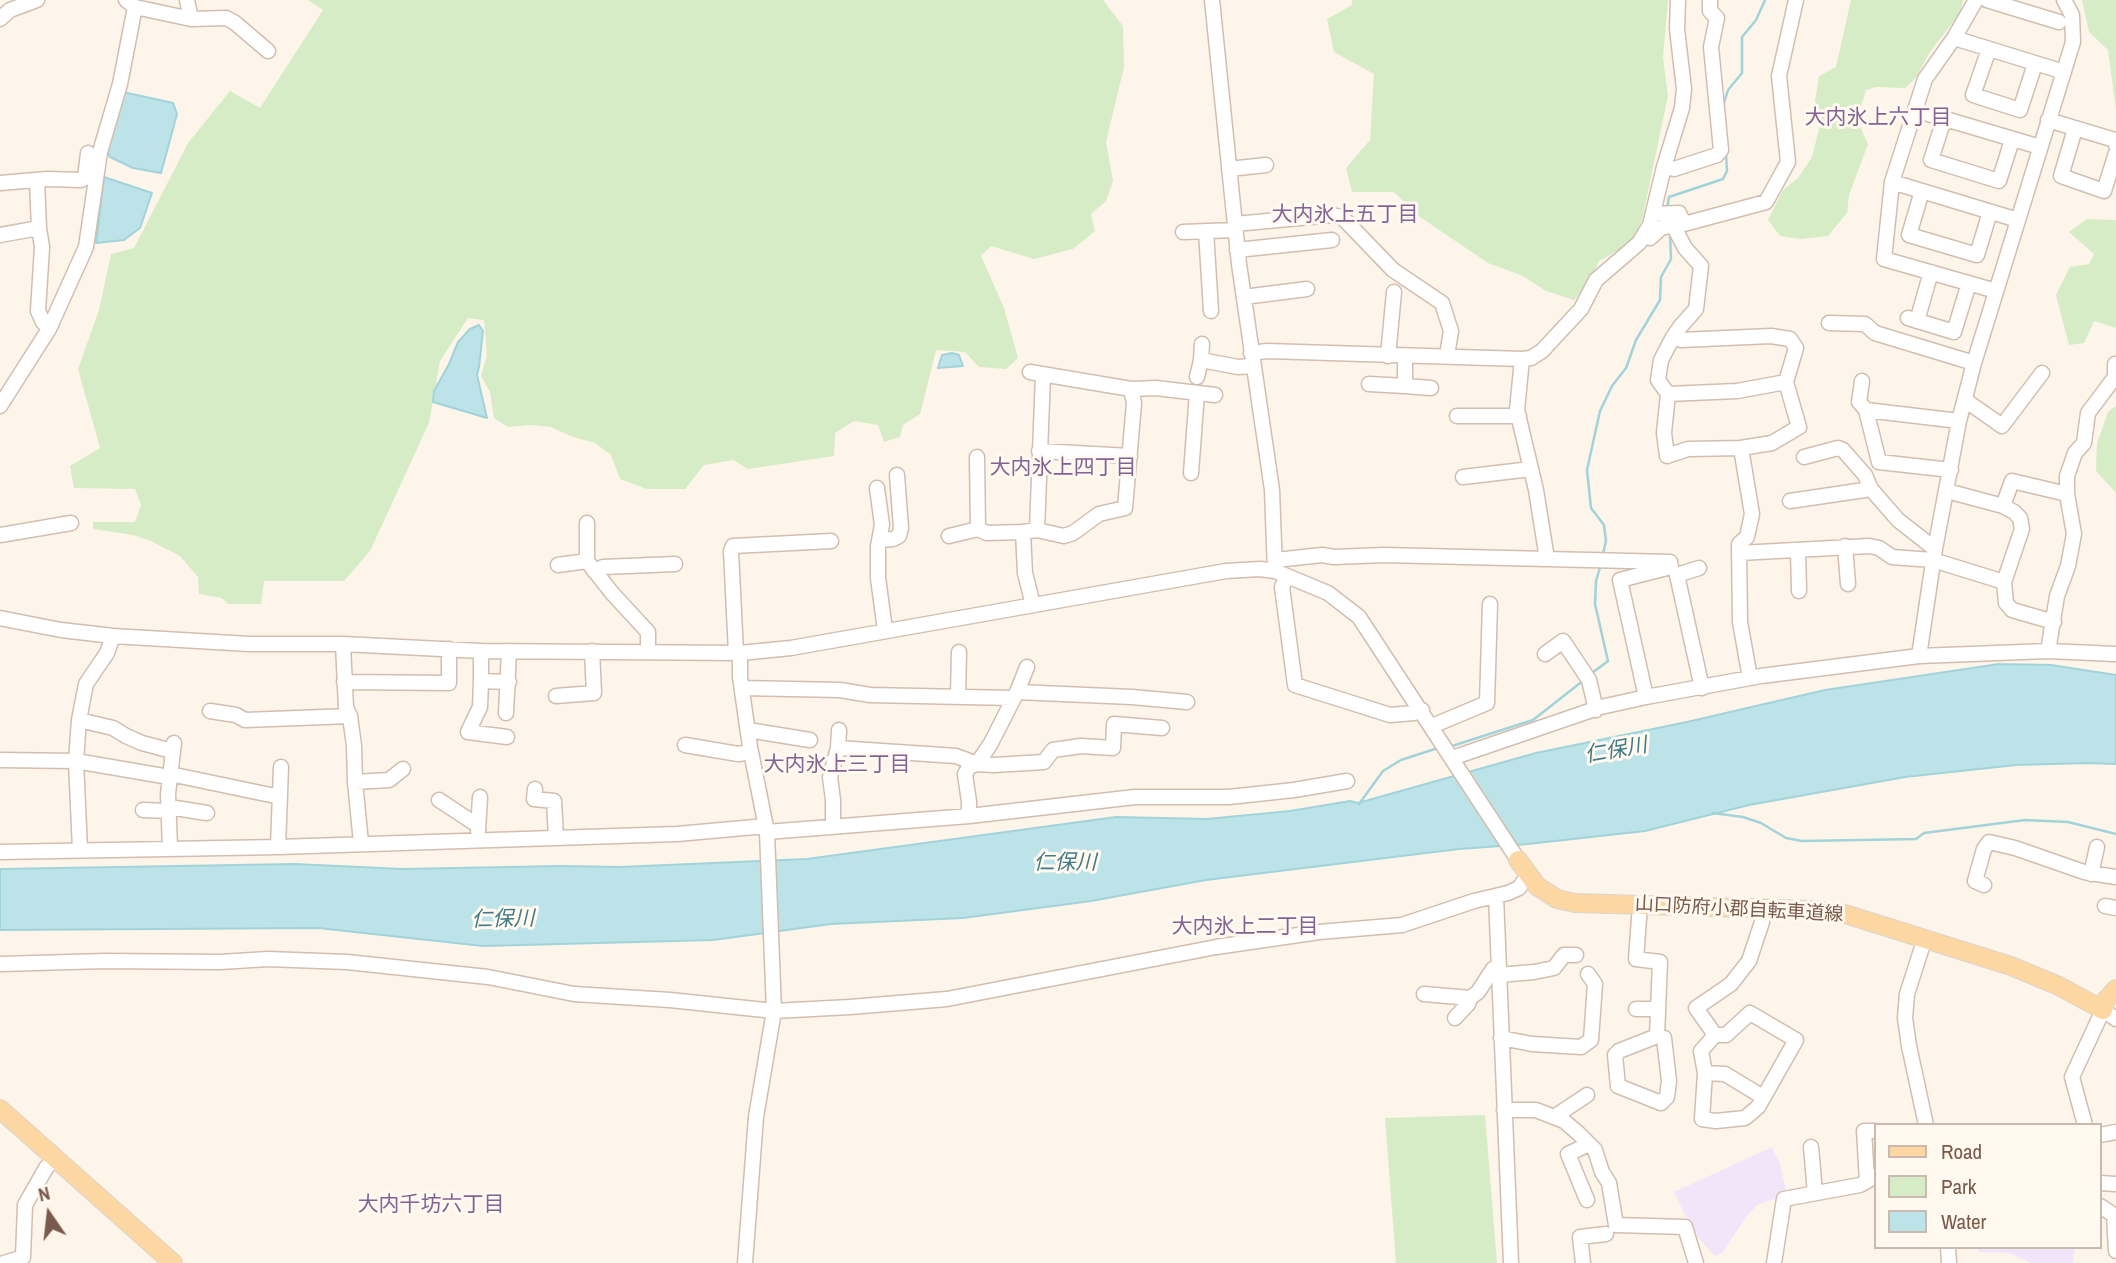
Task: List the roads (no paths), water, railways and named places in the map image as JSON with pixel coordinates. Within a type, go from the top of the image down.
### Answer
[{"type":"main road","name":"山口防府小郡自転車道線","points":[[1521,864],[1537,886],[1557,899],[1575,903],[1811,910],[1846,915],[2011,966],[2059,986],[2110,1014]]},
{"type":"main road","points":[[2110,1014],[2106,1000],[2116,989]]},
{"type":"main road","points":[[0,1109],[173,1263]]},
{"type":"street","points":[[187,0],[191,19]]},
{"type":"street","points":[[1212,0],[1237,250],[1272,490],[1279,569],[1295,685],[1390,715],[1422,710]]},
{"type":"street","points":[[1201,359],[1238,367],[1267,351],[1522,359],[1531,358],[1542,351],[1581,309],[1596,280],[1645,236],[1682,108],[1684,89],[1677,29],[1678,0]]},
{"type":"street","points":[[1664,167],[1674,169],[1717,155],[1721,150],[1711,47],[1717,18],[1710,12],[1710,0]]},
{"type":"street","points":[[1653,214],[1679,213],[1684,224],[1766,202],[1788,162],[1779,76],[1796,0]]},
{"type":"street","points":[[1976,0],[1954,38],[1925,79],[1892,182],[1884,258],[1996,291]]},
{"type":"street","points":[[1987,0],[2059,22]]},
{"type":"street","points":[[1919,656],[1934,554],[1959,421],[1974,363],[2073,42],[2073,15],[2064,0]]},
{"type":"street","points":[[0,19],[30,1]]},
{"type":"street","points":[[1,402],[49,329],[86,247],[100,152],[120,84],[131,3],[191,19],[226,18],[268,51]]},
{"type":"street","points":[[1954,38],[2064,72]]},
{"type":"street","points":[[1989,49],[1973,95],[1985,99],[2020,110],[2035,64]]},
{"type":"street","points":[[1915,110],[2040,147]]},
{"type":"street","points":[[1944,119],[1931,160],[1999,181],[2012,140]]},
{"type":"street","points":[[2048,120],[2115,140],[2116,145]]},
{"type":"street","points":[[2075,129],[2061,176],[2104,191],[2116,153]]},
{"type":"street","points":[[0,183],[41,177],[81,180],[85,178],[89,153]]},
{"type":"street","points":[[1229,169],[1266,165]]},
{"type":"street","points":[[41,177],[39,228],[42,247],[38,310],[43,323],[49,329]]},
{"type":"street","points":[[1892,182],[2018,220]]},
{"type":"street","points":[[1922,191],[1909,235],[1977,255],[1990,212]]},
{"type":"street","points":[[1183,233],[1332,215],[1342,217],[1394,270],[1442,303],[1451,331],[1447,355]]},
{"type":"street","points":[[1645,236],[1650,238],[1661,228],[1673,225],[1685,248],[1701,266],[1696,309],[1673,337],[1661,360],[1658,380],[1668,394],[1664,433],[1667,456],[1688,449],[1741,448],[1772,443],[1799,427],[1786,382],[1796,348],[1790,339],[1771,336],[1681,340],[1673,337]]},
{"type":"street","points":[[0,235],[39,228]]},
{"type":"street","points":[[1206,231],[1211,311]]},
{"type":"street","points":[[1237,250],[1285,241],[1313,246],[1332,240]]},
{"type":"street","points":[[1931,272],[1912,320],[1954,332],[1969,283]]},
{"type":"street","points":[[1244,297],[1307,289]]},
{"type":"street","points":[[1388,355],[1394,292]]},
{"type":"street","points":[[1829,323],[1865,324],[1875,333],[1974,363]]},
{"type":"street","points":[[1197,377],[1202,344]]},
{"type":"street","points":[[1405,356],[1405,386]]},
{"type":"street","points":[[1522,359],[1517,410],[1547,559]]},
{"type":"street","points":[[2048,651],[2057,596],[2068,566],[2074,534],[2067,494],[2069,467],[2084,443],[2088,413],[2112,384],[2115,364]]},
{"type":"street","points":[[1033,606],[1025,573],[1039,451],[1036,373],[1131,389],[1156,388],[1215,395]]},
{"type":"street","points":[[1965,400],[2002,426],[2042,373]]},
{"type":"street","points":[[1862,381],[1859,402],[1866,410],[1880,462],[1951,470]]},
{"type":"street","points":[[1668,394],[1737,391],[1786,382]]},
{"type":"street","points":[[1369,384],[1431,388]]},
{"type":"street","points":[[948,536],[978,529],[987,533],[1030,531],[1064,536],[1073,533],[1099,514],[1125,508],[1133,402],[1131,389]]},
{"type":"street","points":[[1191,473],[1197,393]]},
{"type":"street","points":[[1866,410],[1959,421]]},
{"type":"street","points":[[1457,416],[1519,416]]},
{"type":"street","points":[[1741,448],[1752,514],[1747,537],[1739,544],[1740,622],[1750,678]]},
{"type":"street","points":[[1804,457],[1838,448],[1843,450],[1898,520],[1934,554],[2004,582]]},
{"type":"street","points":[[1039,451],[1130,456]]},
{"type":"street","points":[[977,457],[978,529]]},
{"type":"street","points":[[1463,477],[1531,469]]},
{"type":"street","points":[[880,540],[899,536],[901,528],[897,475]]},
{"type":"street","points":[[2003,506],[2012,481],[2067,494]]},
{"type":"street","points":[[877,488],[882,525],[878,579],[885,630]]},
{"type":"street","points":[[1790,501],[1871,489]]},
{"type":"street","points":[[1947,491],[2003,506],[2020,518],[2022,529],[2004,582],[2003,594],[2012,610],[2054,622]]},
{"type":"street","points":[[0,536],[71,523]]},
{"type":"street","points":[[587,523],[591,566],[648,632],[648,652]]},
{"type":"street","points":[[745,1263],[756,1117],[774,1011],[767,831],[751,752],[742,688],[731,551],[733,546],[831,541]]},
{"type":"street","points":[[1740,553],[1869,546],[1879,548],[1892,557],[1934,554]]},
{"type":"street","points":[[1845,547],[1848,584]]},
{"type":"street","points":[[1798,550],[1802,582]]},
{"type":"street","points":[[0,618],[61,630],[113,636],[249,644],[481,651],[738,653],[791,648],[1226,571],[1279,569],[1322,555],[1670,562],[1671,567],[1620,580],[1646,697]]},
{"type":"street","points":[[558,565],[603,567],[675,564]]},
{"type":"street","points":[[1699,568],[1677,575],[1702,688]]},
{"type":"street","points":[[0,964],[220,962],[268,959],[346,962],[488,977],[574,994],[670,999],[774,1011],[947,999],[1216,947],[1319,932],[1402,925],[1519,888],[1521,864],[1359,617],[1328,593],[1279,569]]},
{"type":"street","points":[[1432,726],[1487,703],[1490,604]]},
{"type":"street","points":[[80,850],[76,761],[79,720],[86,684],[107,653],[113,636]]},
{"type":"street","points":[[1545,654],[1563,641],[1587,676],[1595,710]]},
{"type":"street","points":[[343,645],[346,708],[350,716],[354,746],[362,843]]},
{"type":"street","points":[[344,682],[449,683],[449,649]]},
{"type":"street","points":[[481,651],[480,707],[468,732],[507,737]]},
{"type":"street","points":[[506,713],[509,651]]},
{"type":"street","points":[[556,696],[594,693],[592,651]]},
{"type":"street","points":[[1455,763],[1595,710],[1646,697],[1750,678],[1919,656],[2048,651],[2116,654]]},
{"type":"street","points":[[958,696],[959,652]]},
{"type":"street","points":[[977,764],[1015,695],[1027,667]]},
{"type":"street","points":[[481,681],[509,682]]},
{"type":"street","points":[[742,688],[840,690],[870,695],[1132,697],[1187,702]]},
{"type":"street","points":[[210,711],[236,715],[245,720],[350,716]]},
{"type":"street","points":[[79,720],[113,728],[142,743],[173,747],[169,776],[170,849]]},
{"type":"street","points":[[969,816],[970,802],[965,774],[969,767],[977,764],[1044,762],[1053,750],[1081,746],[1113,748],[1114,724],[1162,728]]},
{"type":"street","points":[[748,730],[810,740]]},
{"type":"street","points":[[833,827],[834,800],[830,777],[838,748],[839,730]]},
{"type":"street","points":[[685,745],[738,754],[751,752]]},
{"type":"street","points":[[838,748],[956,757],[977,764]]},
{"type":"street","points":[[0,760],[76,761],[280,797]]},
{"type":"street","points":[[278,848],[281,766]]},
{"type":"street","points":[[355,782],[389,780],[403,769]]},
{"type":"street","points":[[0,852],[278,848],[478,832],[556,838],[767,831],[969,816],[1135,797],[1229,797],[1347,781]]},
{"type":"street","points":[[535,789],[534,799],[554,801],[556,838]]},
{"type":"street","points":[[478,832],[480,797]]},
{"type":"street","points":[[439,800],[478,832]]},
{"type":"street","points":[[143,810],[169,809],[207,813]]},
{"type":"street","points":[[1975,882],[1990,835],[2015,848],[2091,874],[2116,877]]},
{"type":"street","points":[[2091,874],[2097,848]]},
{"type":"street","points":[[1496,896],[1511,1263]]},
{"type":"street","points":[[1640,905],[1636,958],[1660,962],[1657,1036]]},
{"type":"street","points":[[1716,1035],[1696,1008],[1731,984],[1749,961],[1762,922],[1763,909]]},
{"type":"street","points":[[1925,938],[1908,994],[1905,1018],[1926,1123]]},
{"type":"street","points":[[1455,1018],[1478,992],[1493,969],[1534,972],[1554,968],[1564,955],[1576,955]]},
{"type":"street","points":[[1501,1038],[1532,1044],[1581,1047],[1591,1040],[1595,984],[1588,974]]},
{"type":"street","points":[[1424,994],[1442,989],[1470,998]]},
{"type":"street","points":[[1636,1009],[1657,1009]]},
{"type":"street","points":[[1750,1013],[1796,1040],[1753,1113],[1745,1118],[1716,1121],[1702,1119],[1705,1073],[1696,1051],[1716,1035],[1726,1035],[1750,1013]]},
{"type":"street","points":[[2084,1123],[2073,1077],[2110,1014]]},
{"type":"street","points":[[1657,1036],[1664,1038],[1669,1081],[1667,1097],[1661,1103],[1618,1086],[1615,1055],[1657,1036]]},
{"type":"street","points":[[1705,1073],[1725,1074],[1763,1097]]},
{"type":"street","points":[[1554,1117],[1587,1095]]},
{"type":"street","points":[[1504,1110],[1536,1110],[1563,1121],[1595,1150],[1609,1183],[1616,1225],[1685,1227],[1696,1263]]},
{"type":"street","points":[[1774,1263],[1784,1199],[1860,1185],[1872,1178],[1864,1131],[1874,1131]]},
{"type":"street","points":[[1581,1195],[1568,1154],[1589,1144]]},
{"type":"street","points":[[1811,1147],[1815,1193]]},
{"type":"street","points":[[4,1263],[23,1257],[25,1205],[46,1168],[55,1158]]},
{"type":"street","points":[[2102,1207],[2114,1215],[2116,1251]]},
{"type":"street","points":[[1583,1263],[1580,1237],[1606,1234]]},
{"type":"water","points":[[123,92],[173,103],[177,114],[161,173],[133,168],[110,157],[106,150]]},
{"type":"water","points":[[104,177],[152,193],[140,228],[124,240],[96,243]]},
{"type":"water","points":[[479,325],[483,331],[477,375],[487,418],[433,402],[434,391],[458,342],[470,329]]},
{"type":"water","points":[[942,355],[959,355],[963,366],[938,368]]},
{"type":"water","name":"仁保川","points":[[1999,664],[2051,665],[2116,675],[2116,764],[2016,765],[1905,777],[1749,805],[1645,831],[1459,849],[1206,880],[1091,901],[963,918],[831,924],[713,940],[483,946],[318,928],[0,930],[0,869],[295,864],[402,869],[620,867],[807,859],[1116,817],[1207,819],[1290,811],[1350,801],[1358,803],[1536,753],[1825,690]]},
{"type":"waterway","points":[[1723,106],[1728,90],[1742,73],[1742,37],[1756,20],[1765,0]]},
{"type":"waterway","points":[[1667,209],[1669,197],[1723,179],[1727,171],[1726,154]]},
{"type":"waterway","points":[[1603,554],[1606,541],[1604,525],[1591,508],[1587,470],[1600,411],[1612,386],[1626,368],[1636,340],[1660,300],[1661,277],[1671,259],[1670,233]]},
{"type":"waterway","points":[[1592,673],[1608,661],[1595,604],[1596,581],[1601,564]]},
{"type":"waterway","points":[[1452,746],[1533,720],[1584,680]]},
{"type":"waterway","points":[[1359,804],[1383,771],[1401,760],[1438,748]]},
{"type":"waterway","points":[[1713,813],[1743,817],[1761,823],[1786,838],[1802,841],[1916,839],[1924,833],[2025,820],[2068,822],[2116,834]]},
{"type":"district","name":"大内氷上六丁目","points":[[1878,118]]},
{"type":"district","name":"大内氷上五丁目","points":[[1345,215]]},
{"type":"district","name":"大内氷上四丁目","points":[[1063,468]]},
{"type":"district","name":"大内氷上三丁目","points":[[837,765]]},
{"type":"district","name":"大内氷上二丁目","points":[[1245,927]]},
{"type":"district","name":"大内千坊六丁目","points":[[431,1205]]}]
